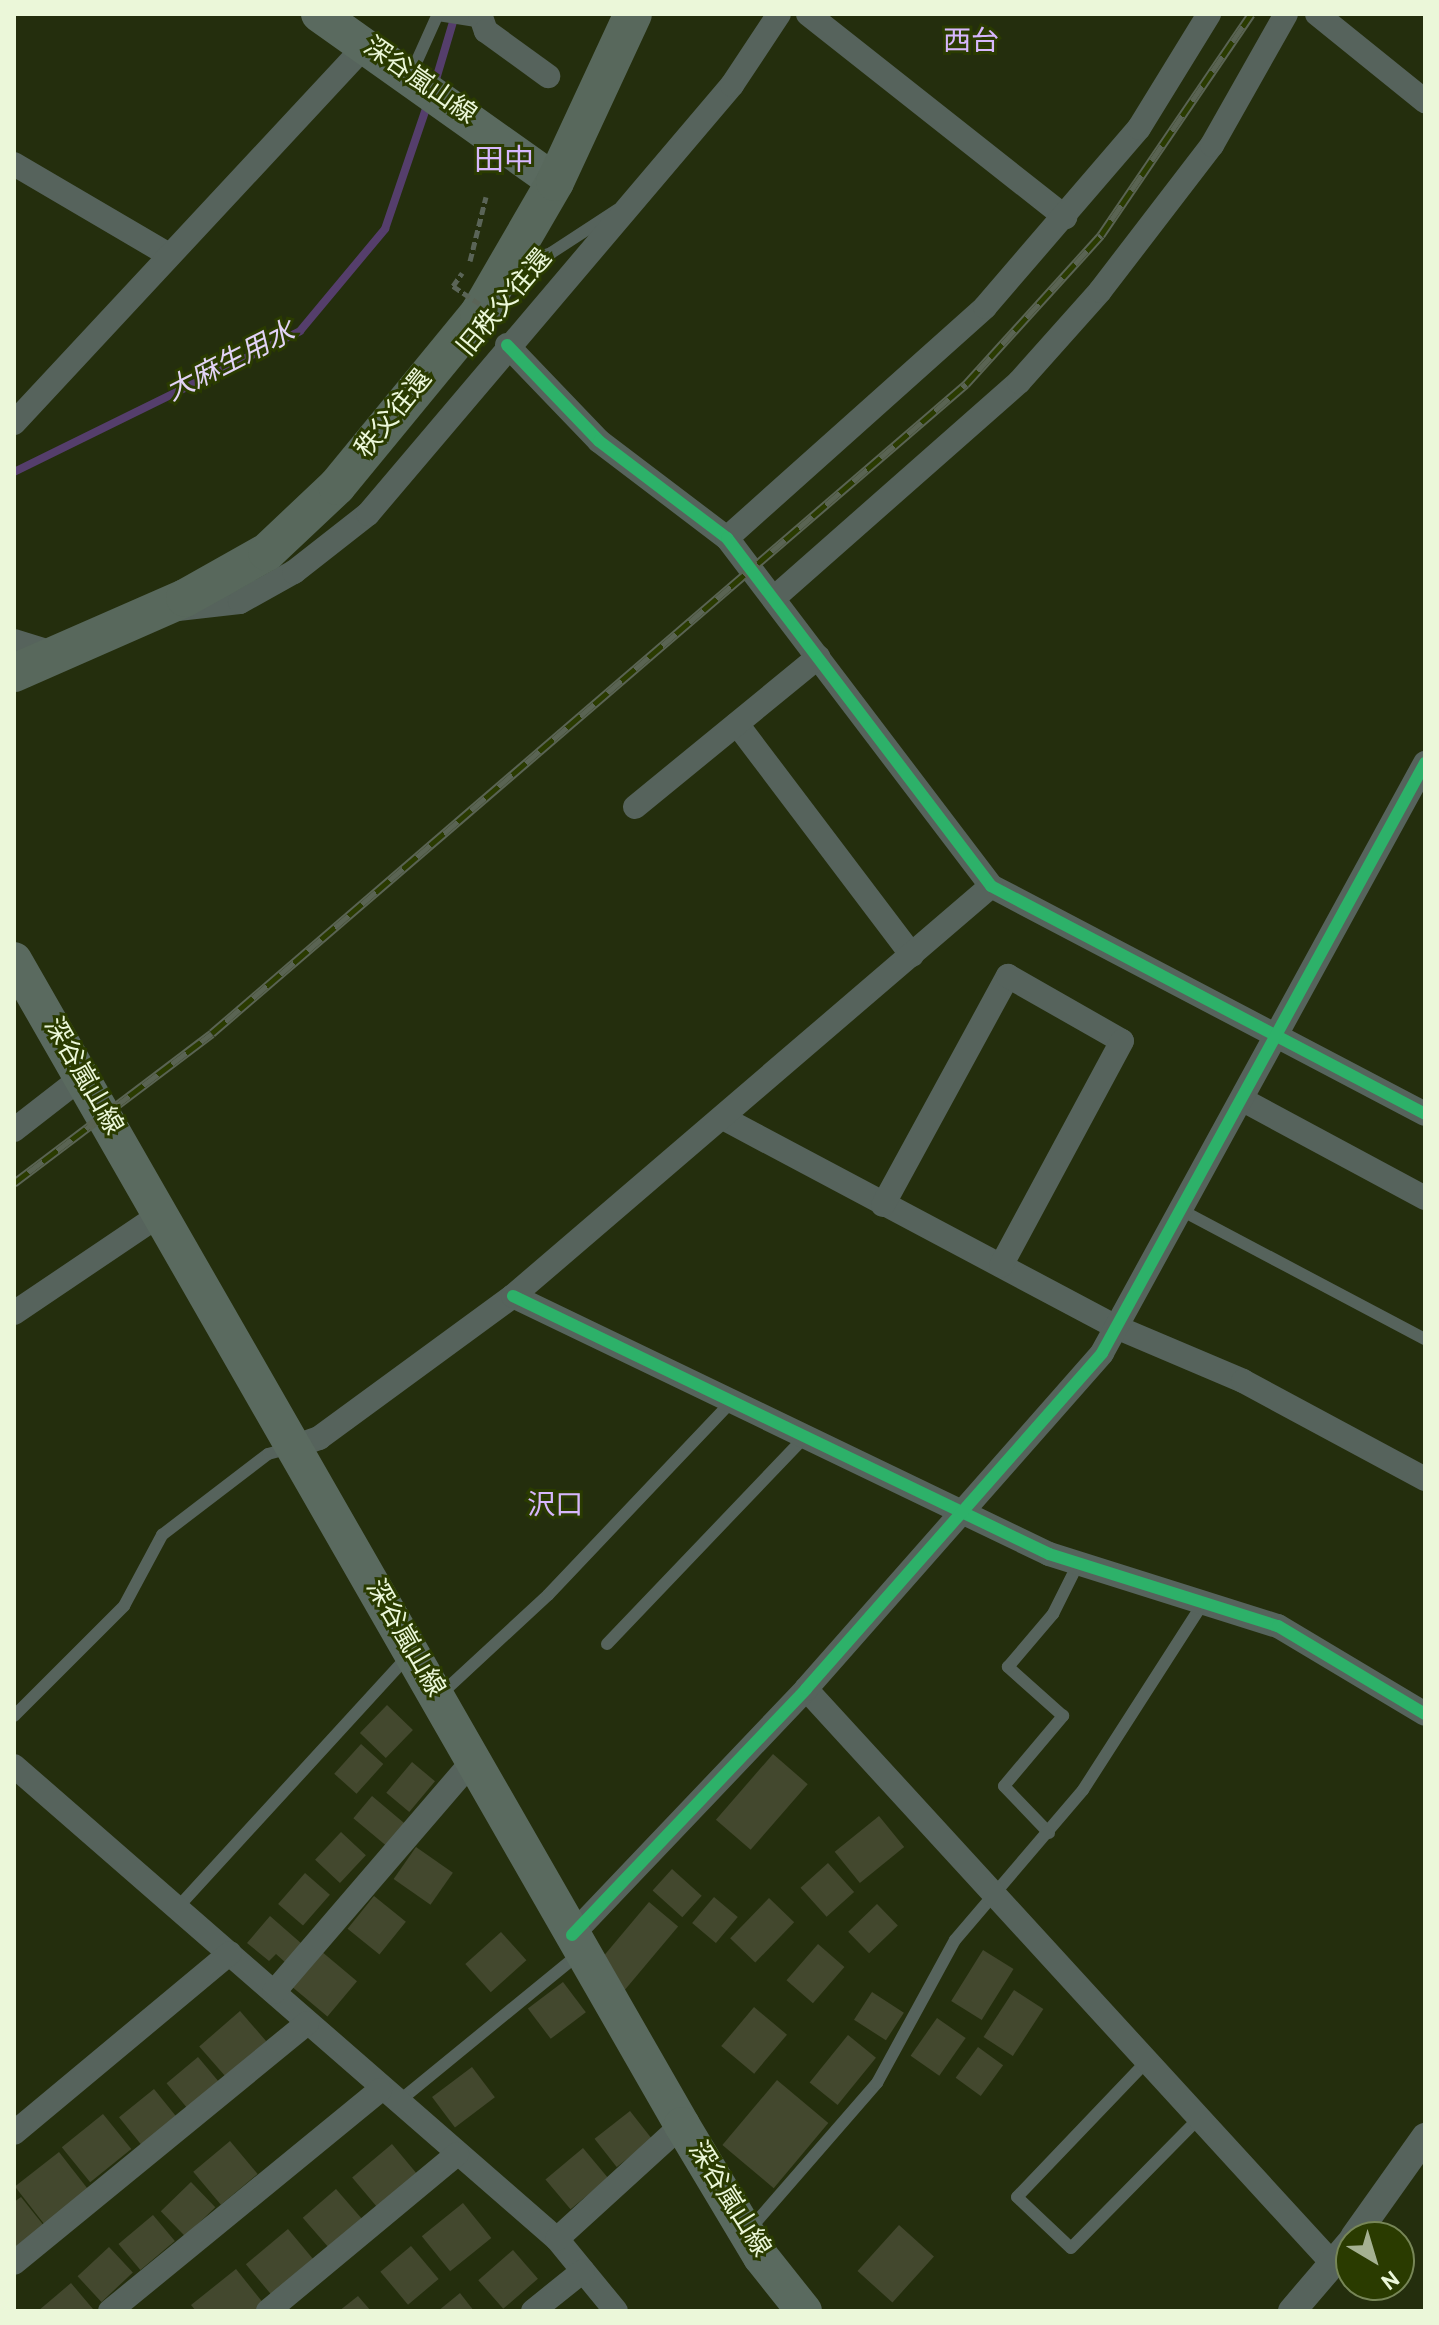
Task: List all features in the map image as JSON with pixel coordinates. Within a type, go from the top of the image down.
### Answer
[{"type":"highway","name":"秩父往還","points":[[14,673],[152,612],[267,552],[337,486],[479,313],[555,182],[633,14]]},
{"type":"main road","name":"深谷嵐山線","points":[[319,14],[411,74],[555,182]]},
{"type":"main road","name":"深谷嵐山線","points":[[14,960],[682,2125],[746,2232],[804,2311]]},
{"type":"street","name":"旧秩父往還","points":[[152,612],[240,602],[294,572],[368,514],[507,345],[732,85],[779,14]]},
{"type":"street","points":[[808,14],[1065,217]]},
{"type":"street","points":[[727,538],[985,307],[1139,128],[1209,14]]},
{"type":"street","points":[[774,598],[1019,382],[1100,291],[1212,145],[1286,14]]},
{"type":"street","points":[[1317,14],[1425,101]]},
{"type":"street","points":[[476,19],[548,76]]},
{"type":"street","points":[[14,423],[366,45]]},
{"type":"street","points":[[14,164],[169,255]]},
{"type":"street","points":[[507,345],[599,441],[727,538],[991,886],[1280,1034],[1425,1114]]},
{"type":"street","points":[[14,641],[56,654]]},
{"type":"street","points":[[635,807],[818,657]]},
{"type":"street","points":[[737,724],[912,955]]},
{"type":"street","points":[[576,1943],[806,1689],[957,1510],[1102,1353],[1280,1034],[1425,763]]},
{"type":"street","points":[[293,1447],[319,1438],[513,1296],[991,886]]},
{"type":"street","points":[[883,1205],[1008,976],[1122,1041],[1001,1266]]},
{"type":"street","points":[[14,1130],[82,1077]]},
{"type":"street","points":[[1243,1100],[1425,1198]]},
{"type":"street","points":[[723,1118],[1116,1327],[1243,1381],[1425,1479]]},
{"type":"street","points":[[14,1313],[161,1214]]},
{"type":"street","points":[[513,1296],[957,1510],[1078,1564],[1278,1626],[1425,1714]]},
{"type":"street","points":[[806,1689],[1334,2265],[1292,2311]]},
{"type":"street","points":[[274,1992],[473,1761]]},
{"type":"street","points":[[14,1766],[179,1906],[388,2096],[557,2239],[616,2311]]},
{"type":"street","points":[[14,2133],[230,1953]]},
{"type":"street","points":[[14,2263],[307,2023]]},
{"type":"street","points":[[110,2311],[388,2096]]},
{"type":"street","points":[[557,2239],[682,2125]]},
{"type":"street","points":[[1366,2221],[1425,2137]]},
{"type":"street","points":[[268,2311],[457,2154]]},
{"type":"street","points":[[533,2311],[583,2271]]},
{"type":"lane","points":[[411,74],[442,16],[476,19]]},
{"type":"lane","points":[[516,253],[534,259],[551,253],[630,202]]},
{"type":"lane","points":[[1181,1210],[1425,1339]]},
{"type":"lane","points":[[438,1697],[548,1595],[732,1401]]},
{"type":"lane","points":[[607,1644],[805,1437]]},
{"type":"lane","points":[[14,1716],[124,1606],[162,1535],[268,1454],[293,1447]]},
{"type":"lane","points":[[1049,1833],[1004,1786],[1063,1716],[1008,1667],[1053,1614],[1078,1564]]},
{"type":"lane","points":[[746,2232],[877,2083],[955,1940],[998,1898],[1049,1833],[1203,1603]]},
{"type":"lane","points":[[179,1906],[412,1651]]},
{"type":"lane","points":[[388,2096],[576,1943]]},
{"type":"lane","points":[[1147,2061],[1017,2197],[1071,2248],[1199,2118]]},
{"type":"path","points":[[486,197],[482,232],[453,286],[502,319]]},
{"type":"building","points":[[387,1705],[413,1730],[386,1758],[360,1733]]},
{"type":"building","points":[[361,1744],[383,1764],[357,1794],[334,1774]]},
{"type":"building","points":[[773,1754],[808,1784],[751,1850],[716,1820]]},
{"type":"building","points":[[412,1762],[435,1781],[409,1812],[386,1793]]},
{"type":"building","points":[[372,1796],[405,1824],[386,1846],[353,1818]]},
{"type":"building","points":[[879,1816],[904,1847],[860,1883],[835,1852]]},
{"type":"building","points":[[341,1832],[366,1855],[340,1883],[315,1860]]},
{"type":"building","points":[[416,1847],[453,1873],[430,1905],[394,1879]]},
{"type":"building","points":[[828,1863],[854,1892],[827,1917],[801,1888]]},
{"type":"building","points":[[672,1869],[702,1896],[682,1917],[653,1891]]},
{"type":"building","points":[[305,1873],[330,1895],[303,1926],[278,1904]]},
{"type":"building","points":[[374,1896],[406,1922],[379,1954],[348,1929]]},
{"type":"building","points":[[714,1897],[738,1917],[716,1943],[692,1923]]},
{"type":"building","points":[[769,1898],[794,1922],[755,1963],[730,1938]]},
{"type":"building","points":[[649,1902],[678,1926],[625,1990],[596,1966]]},
{"type":"building","points":[[877,1904],[898,1926],[869,1953],[848,1932]]},
{"type":"building","points":[[270,1916],[302,1944],[286,1963],[276,1954],[269,1961],[247,1943]]},
{"type":"building","points":[[501,1932],[526,1960],[491,1992],[465,1964]]},
{"type":"building","points":[[818,1944],[844,1967],[813,2003],[787,1980]]},
{"type":"building","points":[[983,1950],[1014,1969],[982,2020],[951,2001]]},
{"type":"building","points":[[321,1951],[357,1981],[327,2016],[291,1986]]},
{"type":"building","points":[[563,1982],[586,2012],[551,2039],[528,2008]]},
{"type":"building","points":[[1014,1990],[1043,2009],[1013,2056],[984,2037]]},
{"type":"building","points":[[872,1992],[904,2013],[886,2040],[854,2020]]},
{"type":"building","points":[[754,2007],[787,2035],[754,2074],[721,2046]]},
{"type":"building","points":[[240,2011],[266,2041],[225,2077],[199,2046]]},
{"type":"building","points":[[937,2018],[966,2038],[939,2076],[911,2056]]},
{"type":"building","points":[[848,2035],[876,2058],[838,2105],[810,2082]]},
{"type":"building","points":[[978,2047],[1003,2065],[981,2096],[956,2078]]},
{"type":"building","points":[[198,2057],[219,2082],[188,2109],[167,2083]]},
{"type":"building","points":[[472,2067],[495,2097],[455,2127],[432,2097]]},
{"type":"building","points":[[777,2080],[828,2123],[774,2188],[722,2145]]},
{"type":"building","points":[[154,2089],[176,2116],[141,2145],[119,2117]]},
{"type":"building","points":[[630,2111],[652,2139],[617,2167],[595,2139]]},
{"type":"building","points":[[103,2114],[131,2149],[90,2182],[62,2147]]},
{"type":"building","points":[[230,2141],[258,2174],[221,2205],[193,2172]]},
{"type":"building","points":[[392,2144],[418,2175],[378,2208],[352,2177]]},
{"type":"building","points":[[583,2148],[608,2178],[571,2209],[545,2179]]},
{"type":"building","points":[[59,2152],[90,2191],[46,2226],[15,2186]]},
{"type":"building","points":[[191,2182],[215,2207],[185,2236],[161,2211]]},
{"type":"building","points":[[336,2189],[363,2220],[330,2249],[303,2218]]},
{"type":"building","points":[[21,2197],[45,2227],[14,2251],[14,2202]]},
{"type":"building","points":[[463,2203],[491,2238],[450,2271],[422,2236]]},
{"type":"building","points":[[153,2215],[175,2241],[140,2270],[119,2244]]},
{"type":"building","points":[[899,2225],[934,2256],[892,2303],[858,2271]]},
{"type":"building","points":[[288,2229],[313,2259],[271,2294],[246,2264]]},
{"type":"building","points":[[411,2246],[439,2279],[408,2305],[380,2272]]},
{"type":"building","points":[[109,2247],[133,2273],[101,2302],[78,2276]]},
{"type":"building","points":[[513,2250],[538,2279],[503,2309],[478,2280]]},
{"type":"building","points":[[236,2269],[264,2304],[255,2311],[196,2311],[191,2305]]},
{"type":"building","points":[[71,2283],[93,2309],[38,2311]]},
{"type":"building","points":[[460,2293],[474,2311],[438,2311]]},
{"type":"building","points":[[358,2296],[371,2311],[339,2311]]},
{"type":"waterway","name":"大麻生用水","points":[[434,86],[455,15]]},
{"type":"waterway","name":"大麻生用水","points":[[14,472],[300,331],[385,229],[428,103]]},
{"type":"railway","points":[[14,1183],[212,1033],[966,384],[1101,235],[1251,14]]},
{"type":"cycle path","points":[[507,345],[599,441],[727,538],[991,886],[1425,1114]]},
{"type":"cycle path","points":[[572,1935],[806,1689],[1102,1353],[1425,763]]},
{"type":"cycle path","points":[[513,1296],[1049,1554],[1278,1626],[1425,1714]]},
{"type":"district","name":"西台","points":[[971,43]]},
{"type":"district","name":"田中","points":[[504,163]]},
{"type":"district","name":"沢口","points":[[555,1507]]}]
